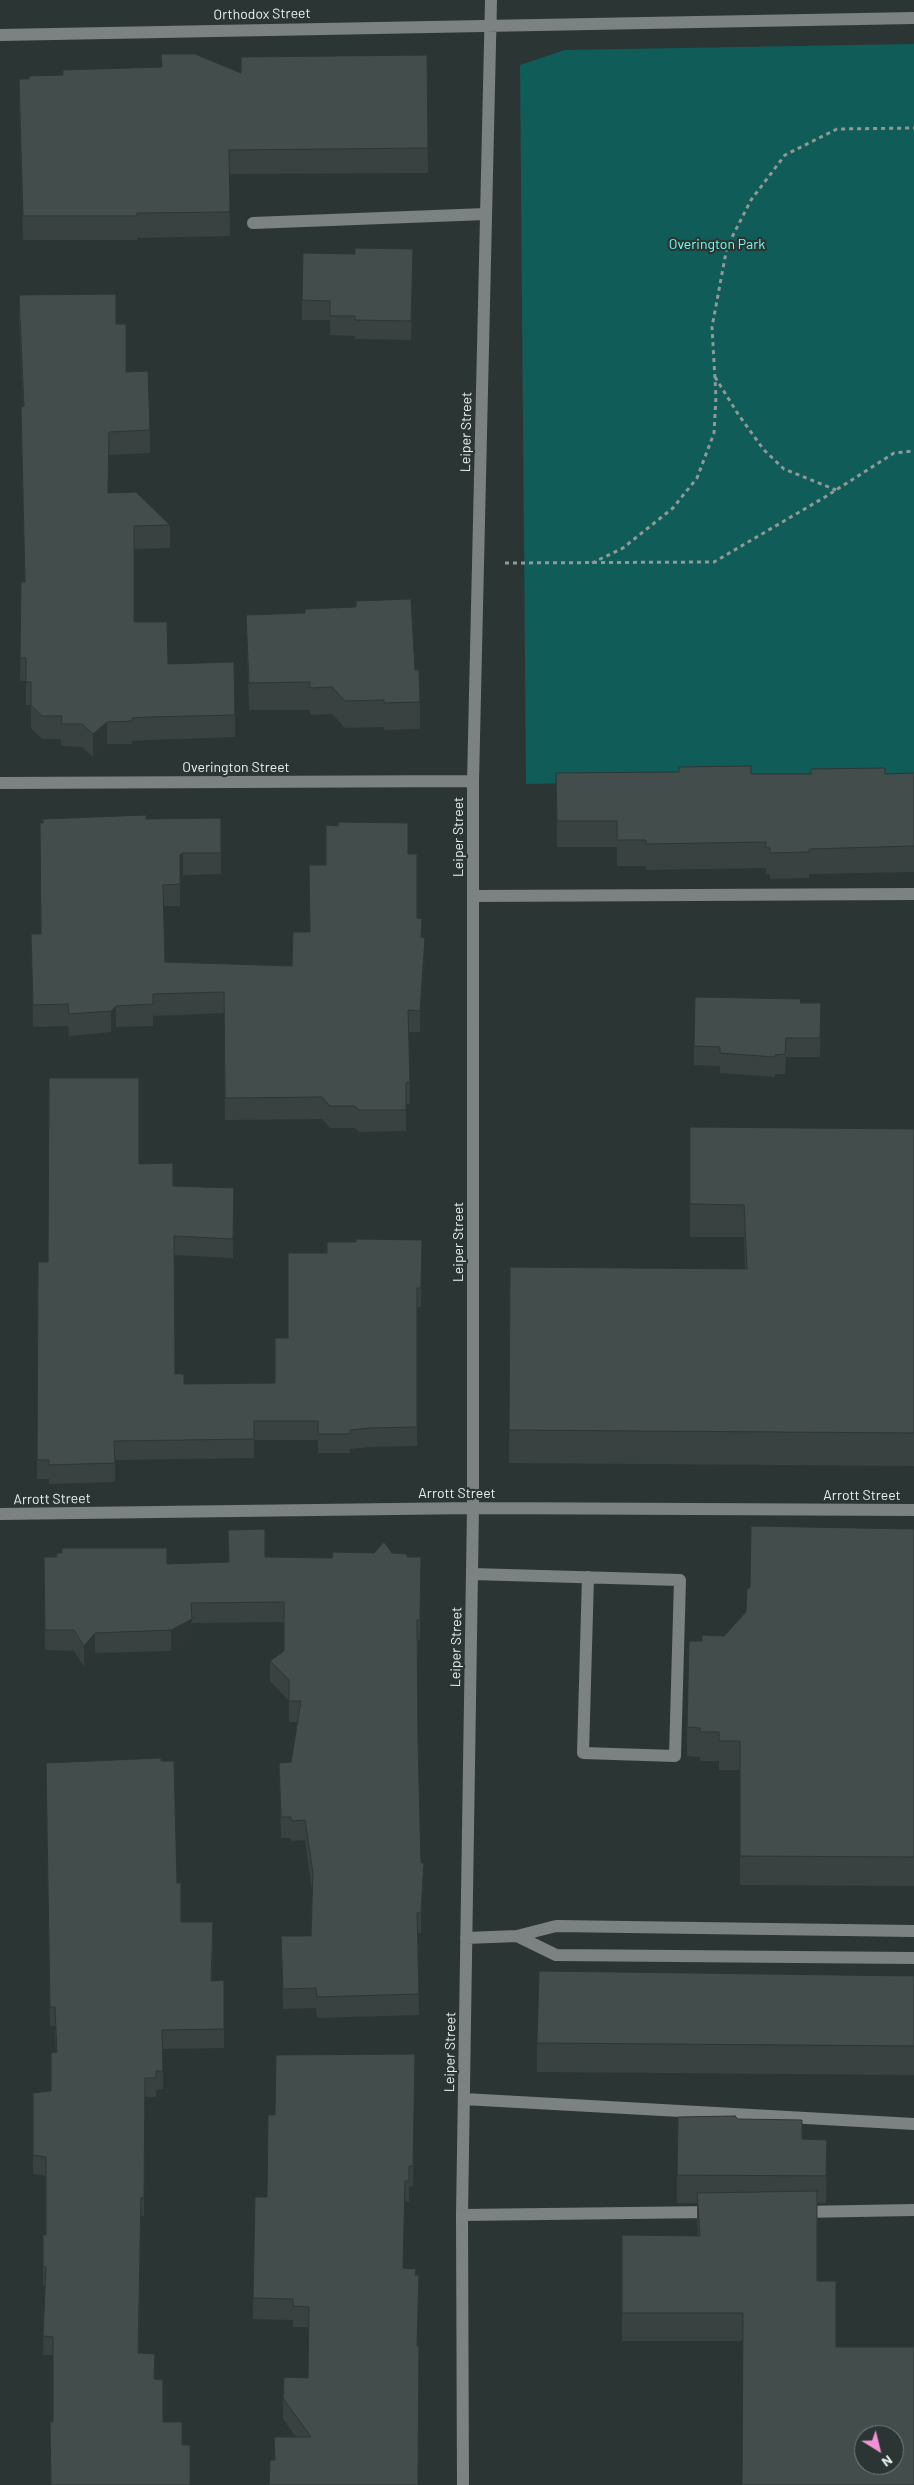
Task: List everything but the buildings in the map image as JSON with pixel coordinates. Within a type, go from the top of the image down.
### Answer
[{"type":"street","name":"Leiper Street","points":[[463,2485],[462,2215],[473,1508],[473,781],[491,0]]},
{"type":"street","name":"Orthodox Street","points":[[0,35],[490,24],[914,18]]},
{"type":"street","points":[[252,223],[486,214]]},
{"type":"street","name":"Overington Street","points":[[0,783],[473,781]]},
{"type":"street","points":[[473,896],[914,894]]},
{"type":"street","name":"Arrott Street","points":[[0,1514],[473,1508],[914,1510]]},
{"type":"street","points":[[472,1574],[588,1577],[680,1580],[675,1756],[583,1753],[588,1577]]},
{"type":"street","points":[[466,1938],[518,1936],[556,1926],[914,1931]]},
{"type":"street","points":[[518,1936],[556,1955],[914,1958]]},
{"type":"street","points":[[464,2098],[914,2124]]},
{"type":"street","points":[[786,2212],[914,2210]]},
{"type":"street","points":[[462,2215],[728,2212]]},
{"type":"path","points":[[592,563],[623,548],[673,508],[696,478],[714,433],[715,377],[712,326],[727,246],[751,200],[785,155],[836,129],[914,128]]},
{"type":"path","points":[[715,377],[738,414],[764,450],[784,470],[836,490]]},
{"type":"path","points":[[478,563],[714,562],[836,490],[894,453],[914,450]]},
{"type":"green space","name":"Overington Park","points":[[914,44],[914,776],[526,784],[520,65],[565,50]]}]
